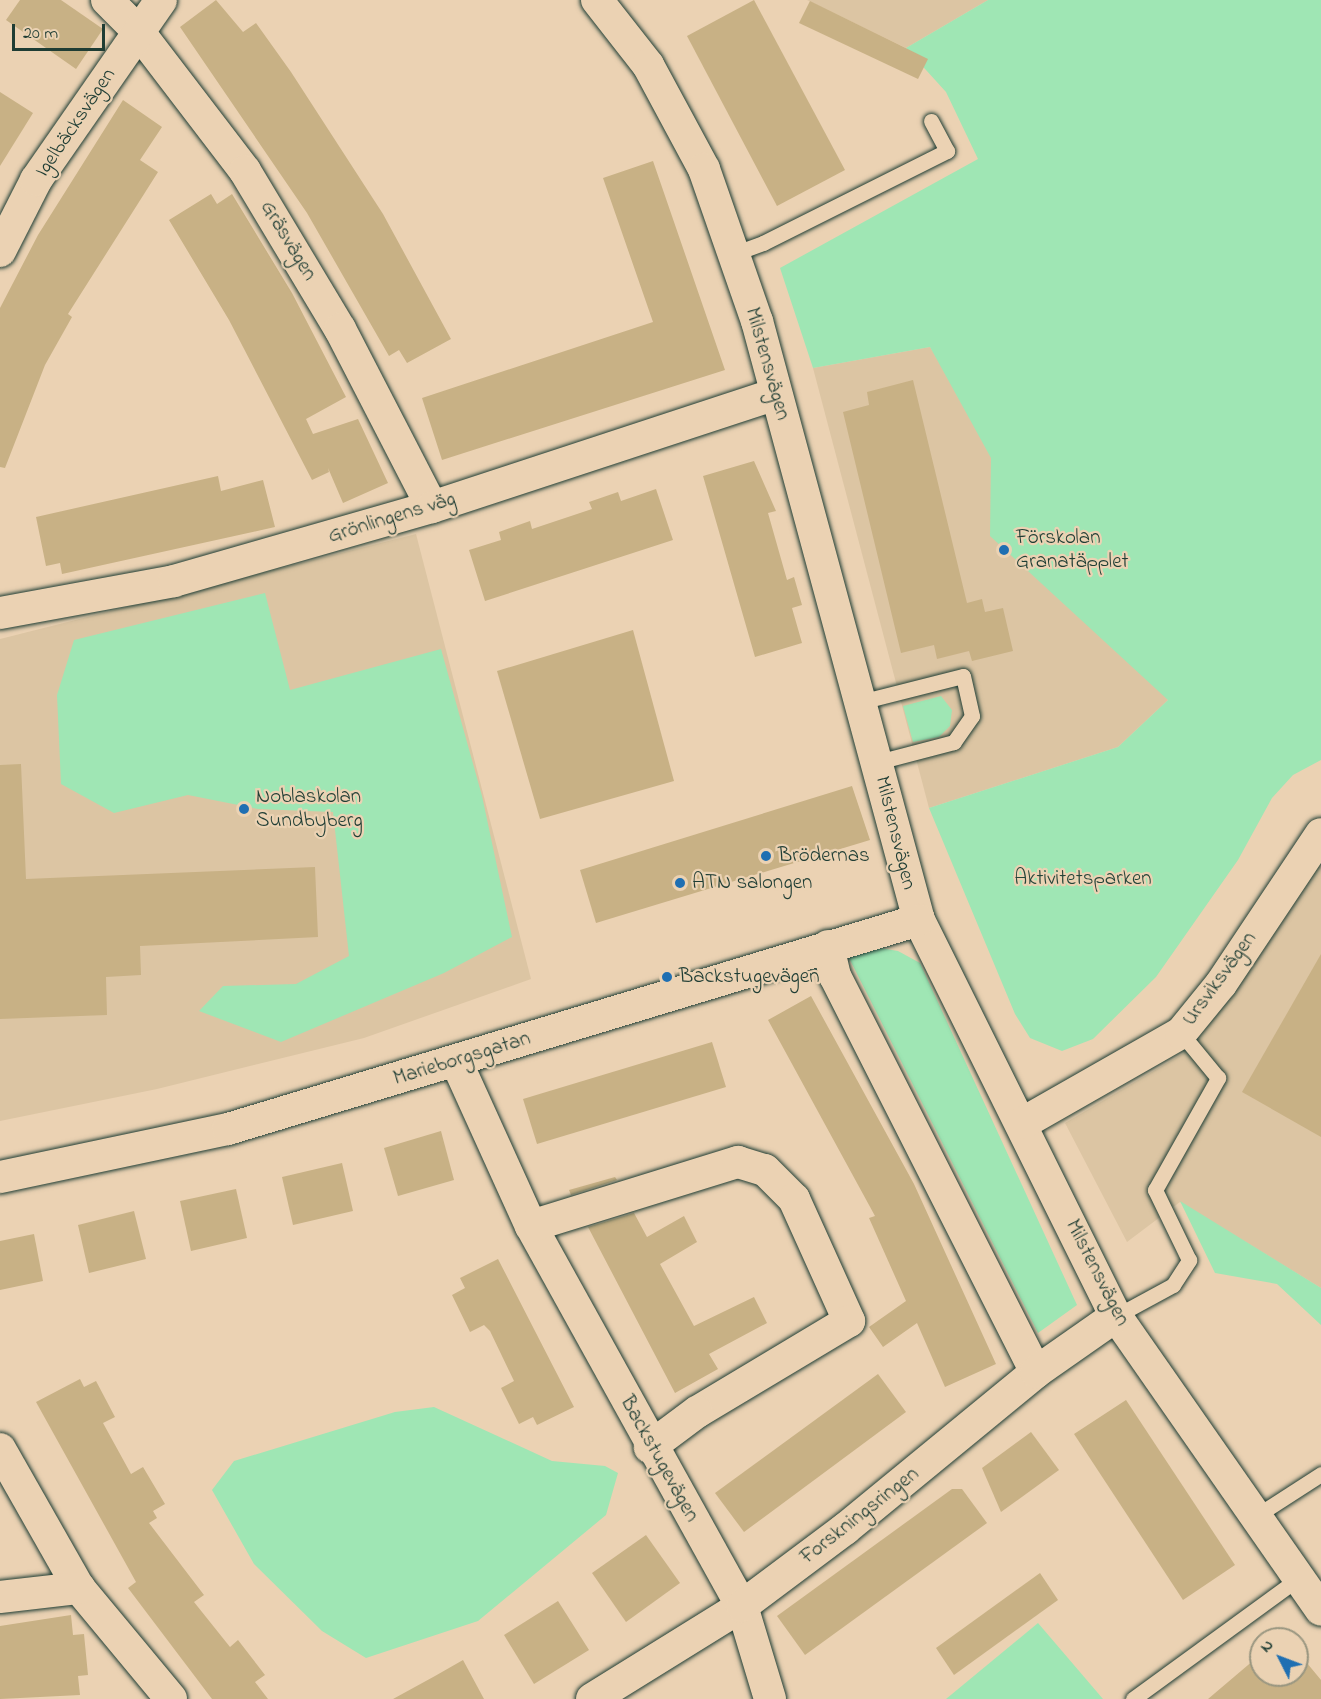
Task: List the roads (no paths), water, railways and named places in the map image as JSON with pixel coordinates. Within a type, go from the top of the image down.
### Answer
[{"type":"street","name":"Gräsvägen","points":[[107,0],[138,31],[246,171],[340,329],[432,507]]},
{"type":"street","name":"Igelbäcksvägen","points":[[0,251],[36,180],[161,0]]},
{"type":"street","name":"Milstensvägen","points":[[597,0],[648,65],[704,169],[776,394],[878,762],[901,865],[919,920],[1023,1123],[1116,1316],[1296,1580],[1321,1610]]},
{"type":"street","name":"Grönlingens väg","points":[[0,613],[174,581],[432,507],[776,394]]},
{"type":"street","name":"Ursviksvägen","points":[[1023,1123],[1181,1033],[1221,984],[1321,834]]},
{"type":"street","name":"Marieborgsgatan","points":[[0,1177],[228,1129],[919,920]]},
{"type":"street","points":[[828,946],[835,976],[1036,1372]]},
{"type":"street","name":"Backstugevägen","points":[[456,1061],[531,1226],[650,1447],[742,1606],[770,1699]]},
{"type":"street","points":[[531,1226],[738,1162],[765,1170],[794,1199],[849,1321],[697,1412],[650,1447]]},
{"type":"street","name":"Forskningsringen","points":[[592,1699],[742,1606],[845,1529],[1036,1372],[1116,1316]]},
{"type":"street","points":[[0,1449],[79,1588],[171,1699]]},
{"type":"street","points":[[0,1597],[79,1588]]},
{"type":"lane","points":[[733,254],[763,243],[947,151],[931,121]]},
{"type":"lane","points":[[860,702],[963,676],[972,716],[954,742],[878,762]]},
{"type":"lane","points":[[1116,1316],[1173,1285],[1189,1260],[1155,1190],[1218,1078],[1181,1033]]},
{"type":"lane","points":[[1253,1518],[1321,1474]]},
{"type":"lane","points":[[1133,1699],[1296,1580]]},
{"type":"place","name":"Förskolan Granatäpplet","points":[[1004,550]]},
{"type":"place","name":"Noblaskolan Sundbyberg","points":[[244,809]]},
{"type":"place","name":"Brödernas","points":[[766,856]]},
{"type":"place","name":"ATN salongen","points":[[680,883]]},
{"type":"place","name":"Backstugevägen","points":[[667,977]]},
{"type":"park label","name":"Aktivitetsparken","points":[[1083,879]]}]
